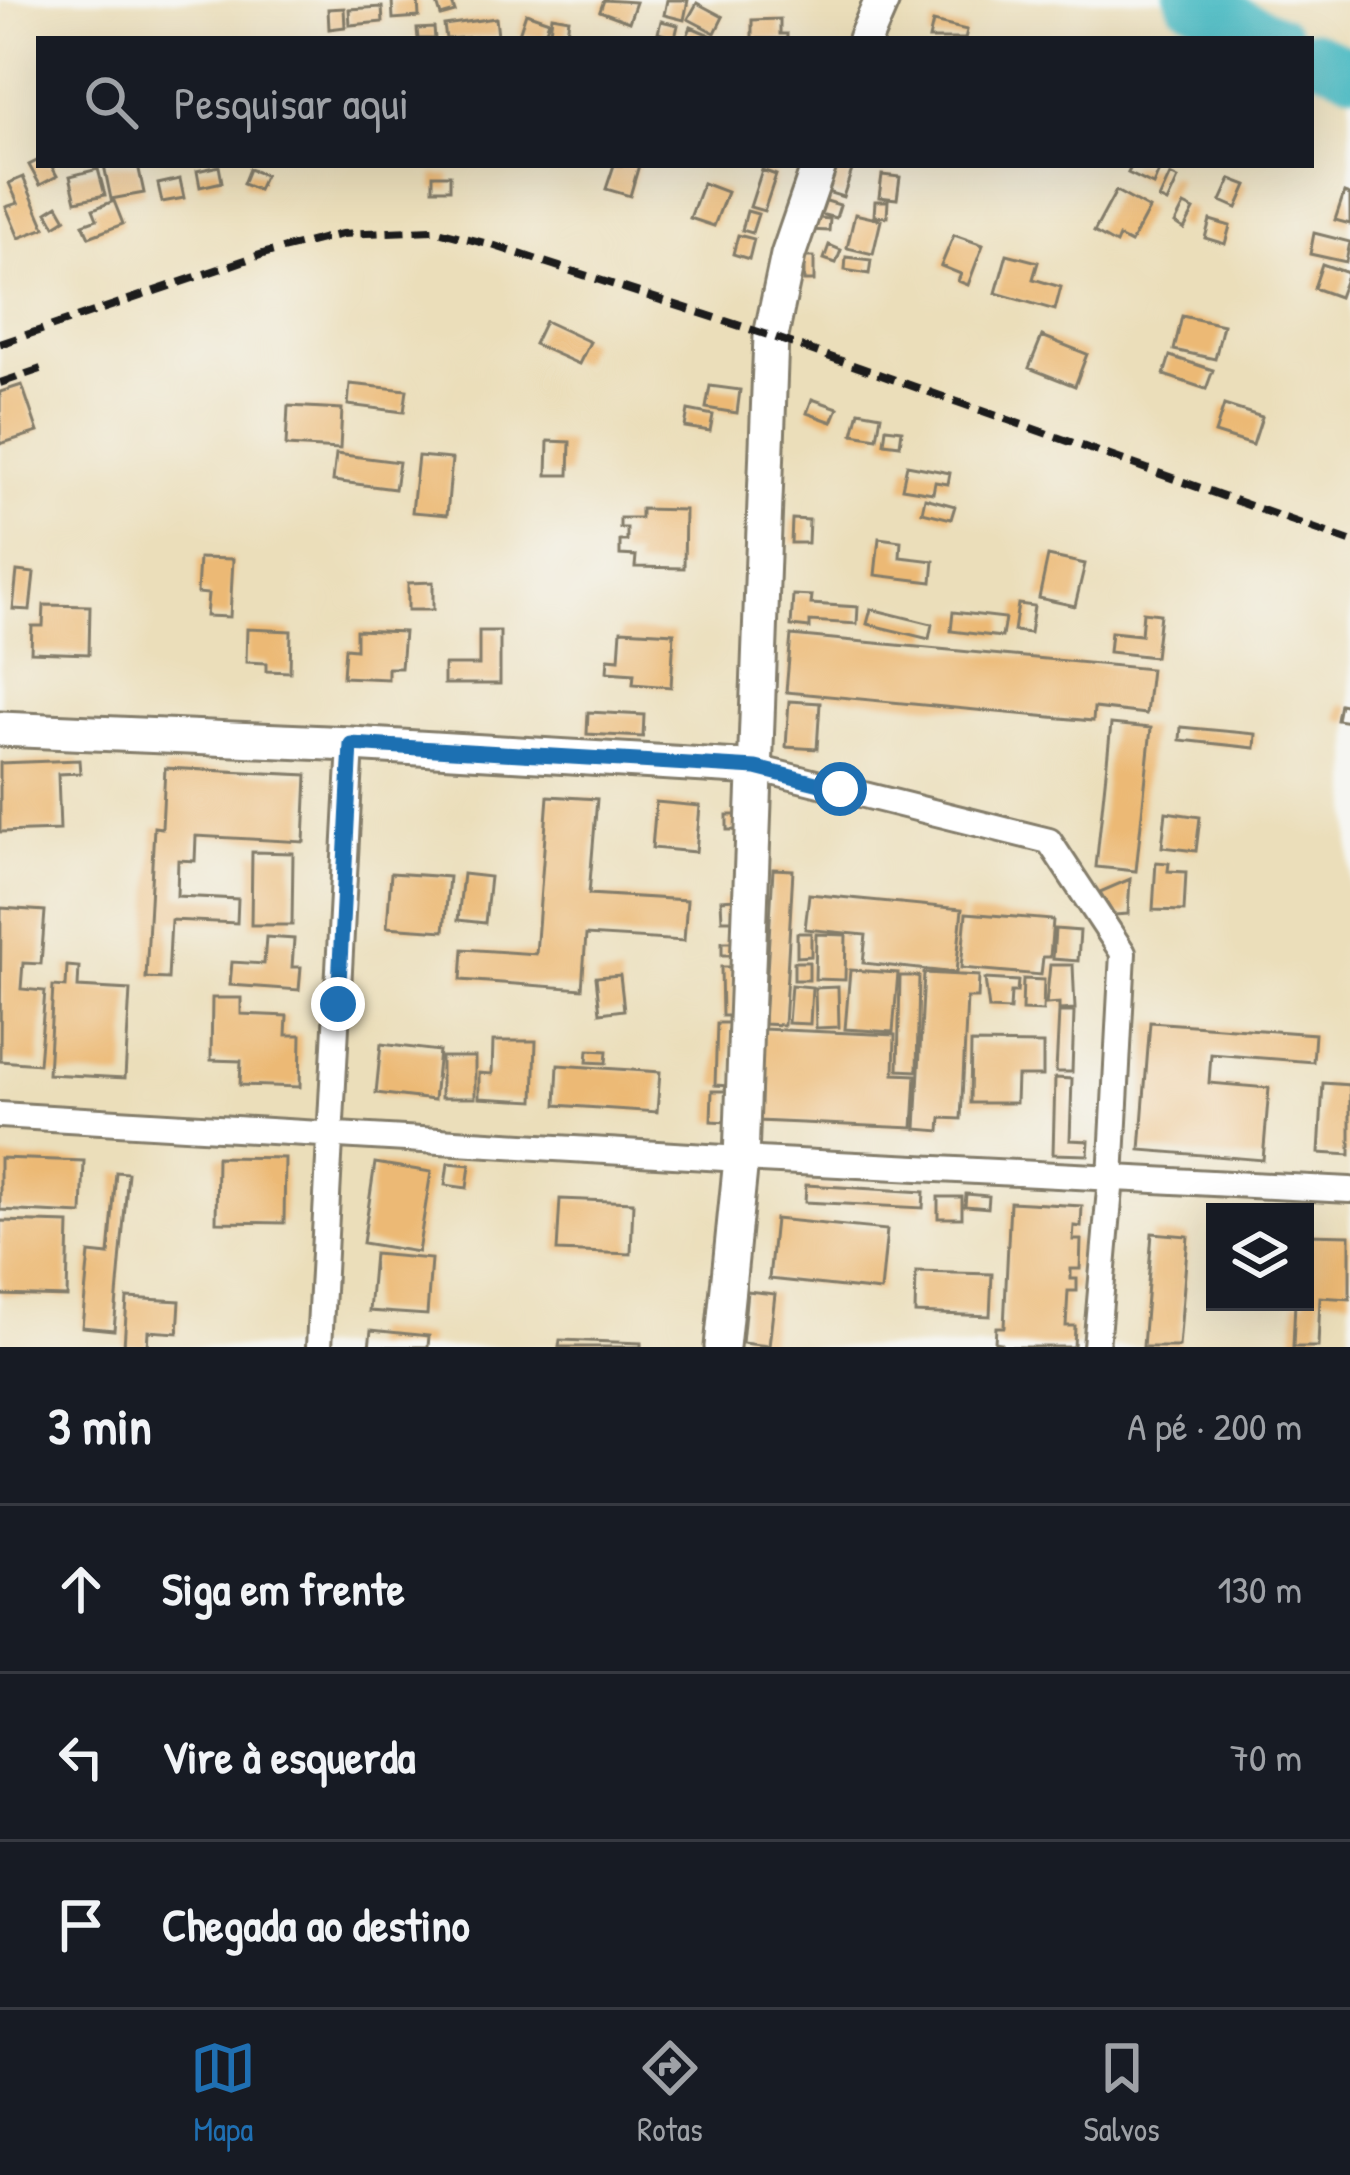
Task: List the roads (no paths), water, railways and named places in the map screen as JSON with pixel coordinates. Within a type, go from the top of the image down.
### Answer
[{"type":"street","points":[[866,36],[882,0]]},
{"type":"street","points":[[722,1347],[741,1159],[771,336],[788,255],[818,168]]},
{"type":"street","points":[[0,729],[756,768],[1049,841],[1124,953],[1096,1347]]},
{"type":"street","points":[[319,1347],[351,744]]},
{"type":"street","points":[[0,1115],[1350,1190]]},
{"type":"waterway","points":[[1189,0],[1271,36]]},
{"type":"waterway","points":[[1314,55],[1350,71]]},
{"type":"railway","points":[[0,344],[266,253],[342,234],[434,230],[771,336],[1350,541]]},
{"type":"railway","points":[[0,383],[41,369]]}]
